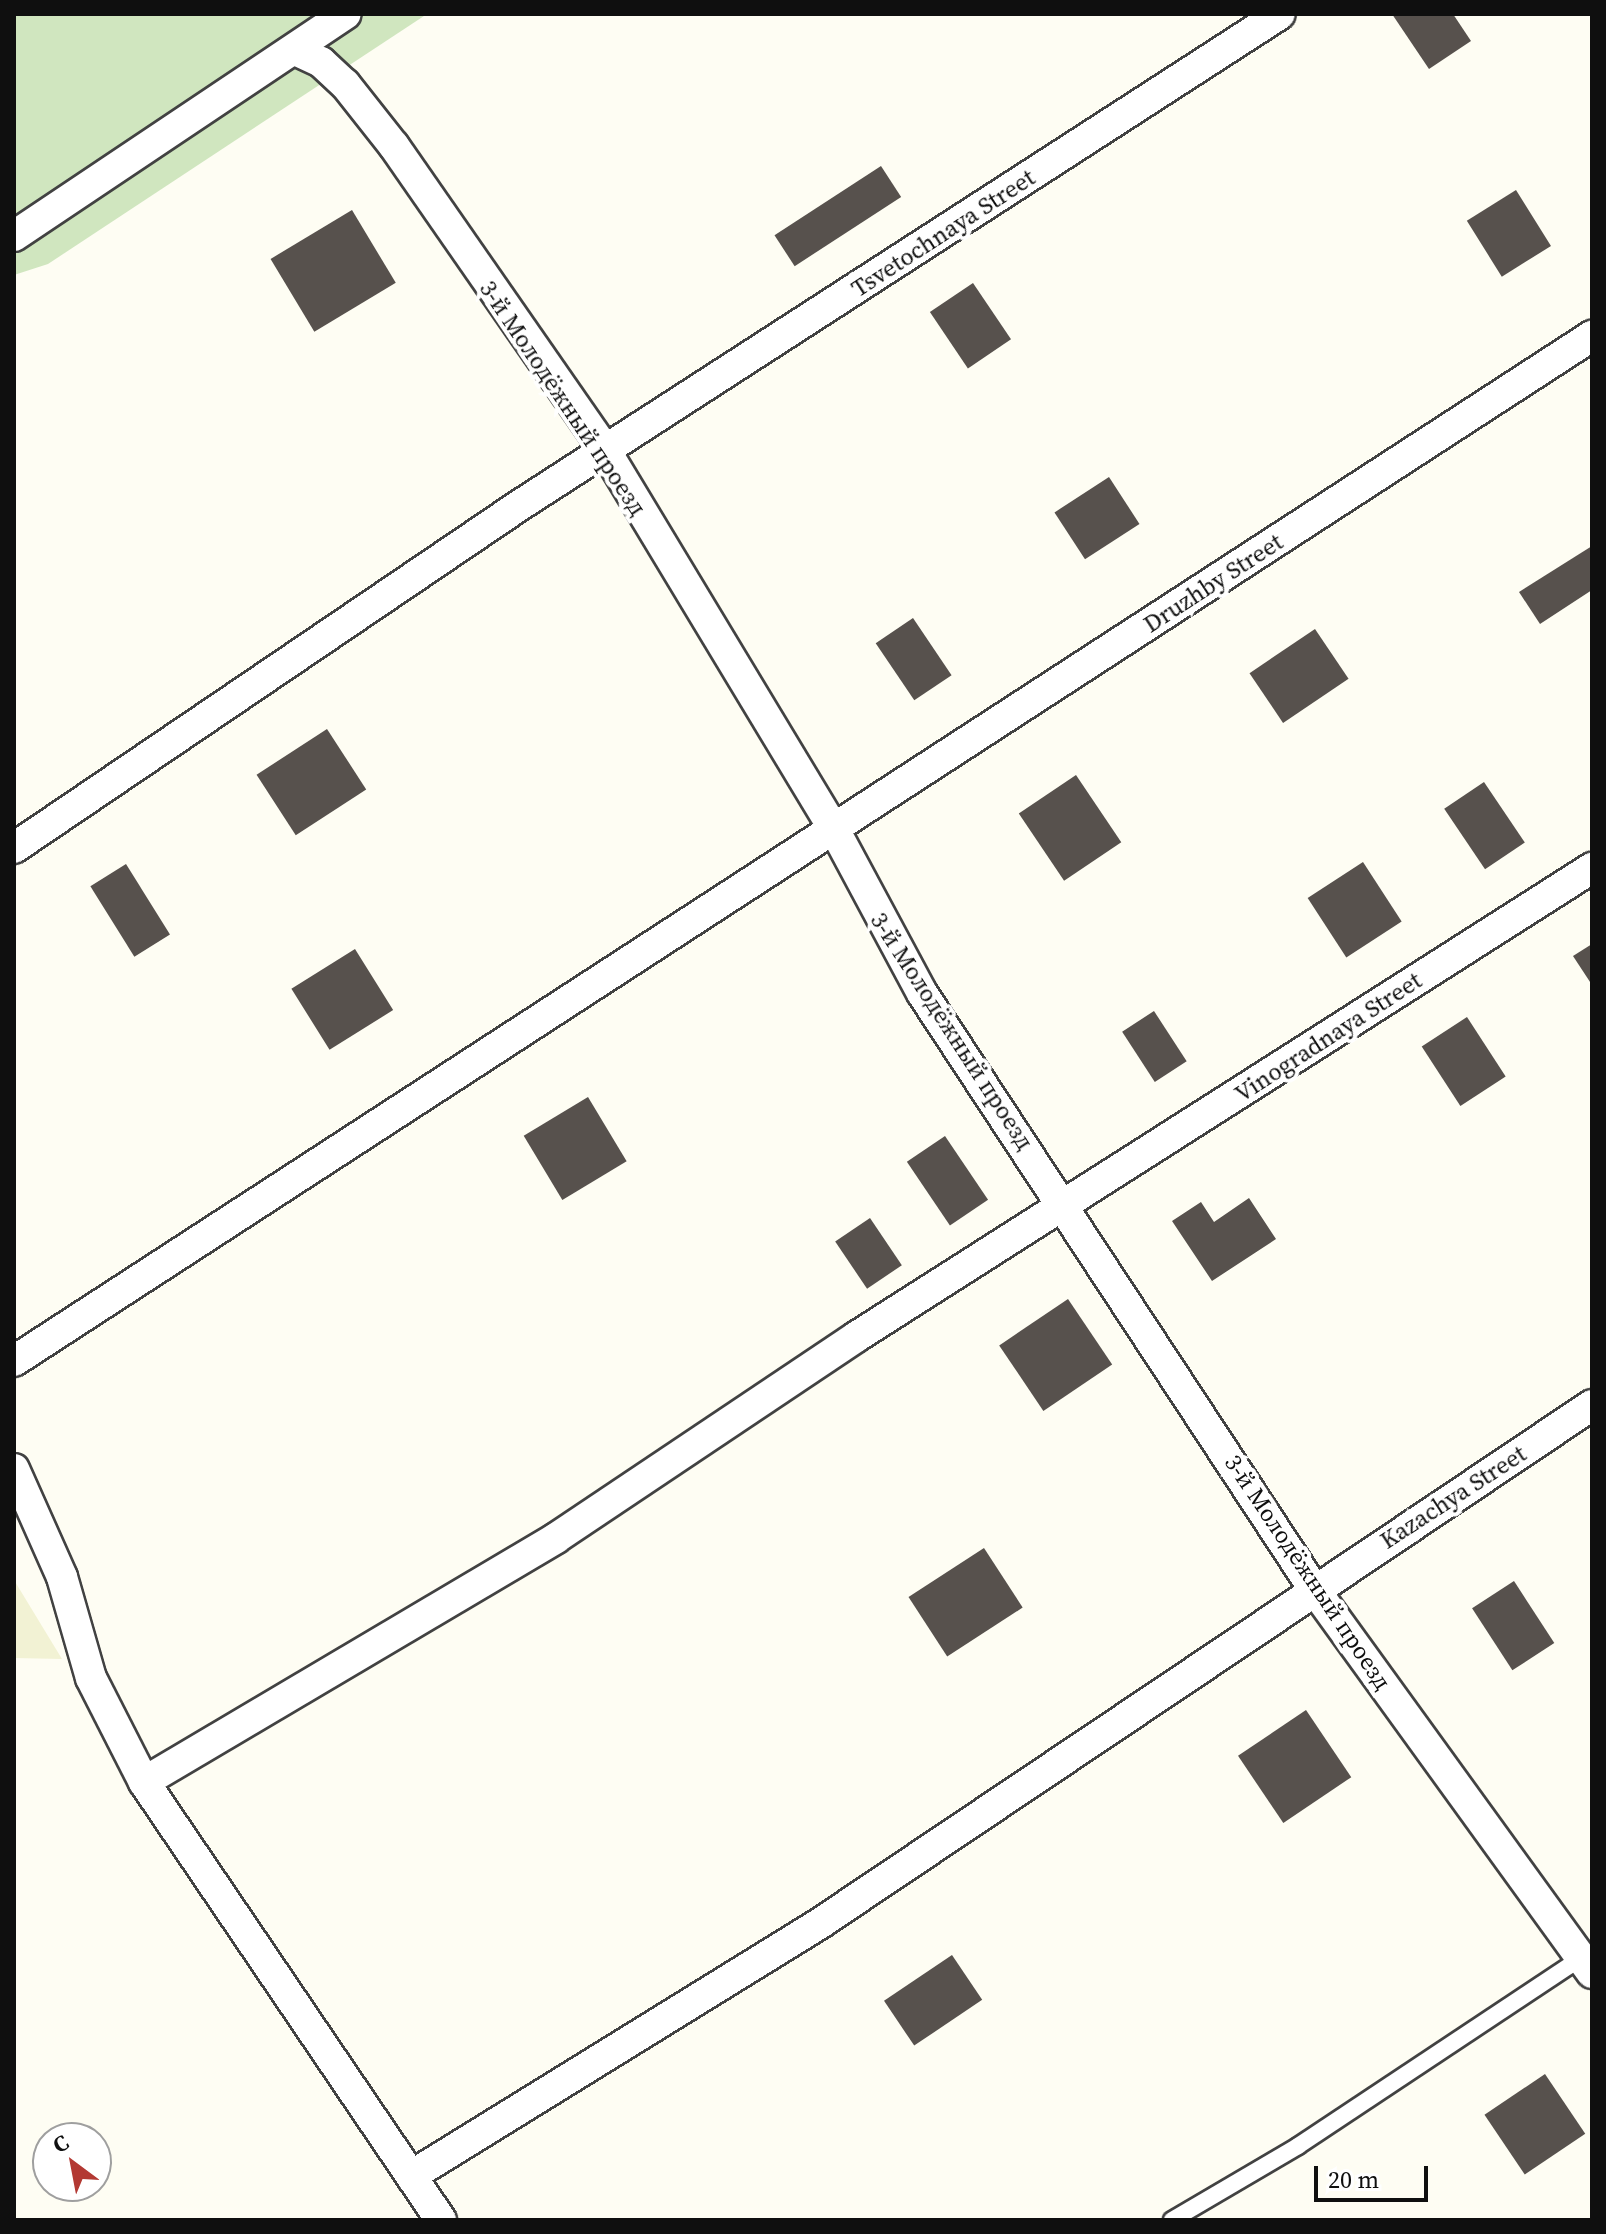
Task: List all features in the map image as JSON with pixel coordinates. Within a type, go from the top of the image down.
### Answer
[{"type":"street","points":[[14,236],[345,14]]},
{"type":"street","name":"Tsvetochnaya Street","points":[[14,848],[517,507],[607,453],[1280,14]]},
{"type":"street","name":"3-й Молодёжный проезд","points":[[295,50],[321,62],[337,76],[384,134],[607,453],[834,829],[922,993],[1065,1206],[1314,1589],[1589,1960]]},
{"type":"street","name":"Druzhby Street","points":[[14,1361],[1592,336]]},
{"type":"street","name":"Vinogradnaya Street","points":[[144,1782],[556,1538],[856,1337],[1592,868]]},
{"type":"street","name":"Kazachya Street","points":[[411,2176],[835,1914],[1314,1589],[1592,1405]]},
{"type":"street","points":[[14,1469],[62,1577],[91,1678],[144,1782],[441,2220]]},
{"type":"lane","points":[[1172,2220],[1298,2146],[1589,1960]]},
{"type":"green space","points":[[14,14],[427,14],[48,264],[14,275]]},
{"type":"green space","points":[[14,1580],[62,1659],[14,1658]]},
{"type":"building","points":[[1392,14],[1453,14],[1471,41],[1429,69]]},
{"type":"building","points":[[881,166],[901,197],[795,266],[774,235]]},
{"type":"building","points":[[1516,190],[1551,246],[1502,277],[1467,221]]},
{"type":"building","points":[[352,210],[396,283],[314,332],[271,259]]},
{"type":"building","points":[[973,283],[1011,339],[968,368],[930,312]]},
{"type":"building","points":[[1109,477],[1139,524],[1085,559],[1054,512]]},
{"type":"building","points":[[1592,546],[1592,590],[1540,624],[1519,592]]},
{"type":"building","points":[[913,618],[952,675],[914,700],[876,643]]},
{"type":"building","points":[[1315,629],[1349,679],[1283,723],[1250,673]]},
{"type":"building","points":[[327,729],[366,789],[296,835],[257,775]]},
{"type":"building","points":[[1076,775],[1121,842],[1064,881],[1019,814]]},
{"type":"building","points":[[1484,782],[1525,843],[1485,869],[1444,809]]},
{"type":"building","points":[[1363,862],[1402,922],[1346,957],[1308,898]]},
{"type":"building","points":[[126,864],[170,934],[134,957],[90,886]]},
{"type":"building","points":[[1592,944],[1592,985],[1573,956]]},
{"type":"building","points":[[355,949],[393,1010],[330,1050],[291,989]]},
{"type":"building","points":[[1154,1011],[1187,1061],[1155,1082],[1122,1032]]},
{"type":"building","points":[[1467,1017],[1506,1077],[1460,1106],[1422,1046]]},
{"type":"building","points":[[588,1097],[627,1161],[562,1200],[524,1136]]},
{"type":"building","points":[[945,1136],[988,1200],[950,1226],[907,1162]]},
{"type":"building","points":[[1249,1198],[1276,1239],[1212,1281],[1172,1221],[1201,1202],[1214,1222]]},
{"type":"building","points":[[870,1218],[902,1265],[867,1289],[835,1241]]},
{"type":"building","points":[[1068,1299],[1112,1364],[1043,1411],[999,1345]]},
{"type":"building","points":[[984,1548],[1023,1608],[947,1657],[909,1597]]},
{"type":"building","points":[[1514,1581],[1554,1643],[1512,1670],[1472,1608]]},
{"type":"building","points":[[1306,1710],[1351,1777],[1283,1823],[1238,1756]]},
{"type":"building","points":[[952,1955],[982,2000],[914,2046],[884,2001]]},
{"type":"building","points":[[1545,2074],[1585,2134],[1525,2175],[1484,2115]]}]
